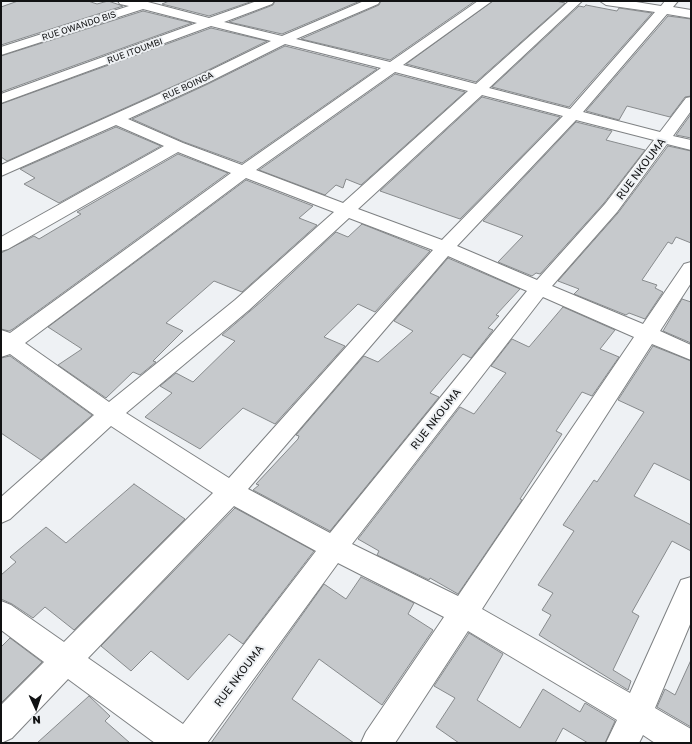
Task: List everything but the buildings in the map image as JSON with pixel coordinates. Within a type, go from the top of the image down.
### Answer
[{"type":"street","points":[[124,1],[150,3],[212,23],[393,67],[691,145]]},
{"type":"street","name":"RUE ITOUMBI","points":[[1,100],[268,1]]},
{"type":"street","name":"RUE BOINGA","points":[[1,171],[202,80],[283,40],[374,1]]},
{"type":"street","points":[[486,1],[243,172],[5,344],[231,492],[334,548],[463,613],[684,743]]},
{"type":"street","points":[[1,512],[110,414],[242,305],[345,209],[576,1]]},
{"type":"street","points":[[606,1],[668,6],[691,14]]},
{"type":"street","name":"RUE OWANDO BIS","points":[[1,51],[150,3]]},
{"type":"street","points":[[1,727],[231,492],[445,248],[573,114],[668,6]]},
{"type":"street","name":"RUE NKOUMA","points":[[188,743],[334,548],[540,288],[611,208],[691,102]]},
{"type":"street","points":[[115,119],[177,146],[243,172],[345,209],[445,248],[691,352]]},
{"type":"street","points":[[1,245],[177,146]]},
{"type":"street","points":[[377,743],[691,268]]},
{"type":"street","points":[[622,743],[637,714],[691,589]]},
{"type":"street","points":[[1,614],[68,660],[182,743]]}]
